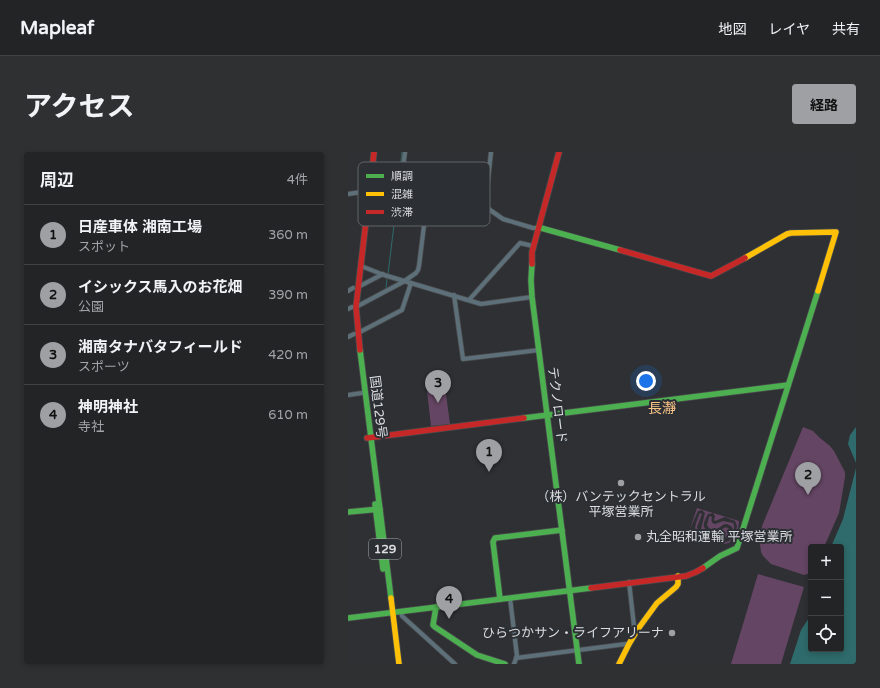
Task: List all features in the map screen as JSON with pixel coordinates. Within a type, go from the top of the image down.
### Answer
[{"type":"main road","name":"国道129号","points":[[369,162],[370,152]]},
{"type":"main road","name":"国道129号","points":[[372,162],[374,152]]},
{"type":"main road","name":"テクノロード","points":[[559,152],[533,246],[531,280],[579,664]]},
{"type":"main road","name":"国道129号","points":[[362,226],[353,289],[352,308],[391,612],[400,664]]},
{"type":"main road","name":"国道129号","points":[[353,289],[361,266],[364,226]]},
{"type":"main road","points":[[348,618],[686,576],[696,572],[720,556],[737,548],[836,232],[787,234],[711,276],[538,228]]},
{"type":"main road","name":"国道129号","points":[[356,334],[362,394],[369,438]]},
{"type":"main road","points":[[369,438],[788,385]]},
{"type":"main road","points":[[348,512],[378,509]]},
{"type":"main road","points":[[500,599],[493,542],[495,538],[562,530]]},
{"type":"main road","points":[[620,664],[629,644],[657,603],[678,584],[678,576]]},
{"type":"main road","points":[[436,607],[433,625],[435,627],[477,655],[505,664]]},
{"type":"main road","name":"国道129号","points":[[391,612],[395,664]]},
{"type":"street","points":[[404,162],[405,152]]},
{"type":"street","points":[[490,162],[491,152]]},
{"type":"street","points":[[348,194],[358,192]]},
{"type":"street","points":[[490,210],[503,219],[538,228]]},
{"type":"street","points":[[352,308],[404,281],[416,273],[420,266],[424,226]]},
{"type":"street","points":[[469,300],[520,243],[533,246]]},
{"type":"street","points":[[361,266],[404,281],[481,304],[532,297]]},
{"type":"street","points":[[353,289],[383,274]]},
{"type":"street","points":[[348,337],[402,310],[411,282]]},
{"type":"street","points":[[454,296],[463,359],[539,350]]},
{"type":"street","points":[[348,395],[362,394]]},
{"type":"street","points":[[629,582],[634,626],[638,630]]},
{"type":"street","points":[[510,598],[517,656],[514,664]]},
{"type":"street","points":[[402,611],[402,616],[455,664]]},
{"type":"street","points":[[516,658],[629,644]]},
{"type":"shaded area","points":[[444,379],[450,424],[431,426],[426,382]]},
{"type":"shaded area","points":[[803,427],[813,431],[834,451],[845,472],[845,477],[839,513],[825,544],[808,544],[808,574],[804,575],[771,564],[763,556],[760,544],[762,526]]},
{"type":"shaded area","points":[[697,508],[739,521],[737,538],[734,542],[737,526],[735,521],[725,517],[715,521],[715,516],[713,513],[708,514],[706,518],[704,524],[705,529],[715,533],[726,527],[729,529],[728,538],[726,538],[723,534],[716,536],[701,529],[705,513],[702,510],[698,511],[690,529]]},
{"type":"shaded area","points":[[700,513],[702,514],[697,527],[699,532],[718,539],[722,537],[726,542],[729,541],[732,536],[732,527],[725,524],[715,529],[709,528],[707,525],[709,517],[712,517],[711,519],[715,524],[723,521],[733,523],[734,533],[729,543],[724,544],[696,533],[696,522]]},
{"type":"shaded area","points":[[758,574],[804,587],[781,664],[731,664]]},
{"type":"water","points":[[856,427],[856,463],[848,444],[850,435]]},
{"type":"water","points":[[856,468],[856,664],[790,664],[801,630],[808,620],[808,652],[844,652],[844,544],[832,544],[843,519]]},
{"type":"waterway","points":[[401,162],[402,152]]},
{"type":"waterway","points":[[388,274],[394,226]]},
{"type":"waterway","points":[[386,289],[387,278]]},
{"type":"traffic: fast","points":[[538,228],[620,250]]},
{"type":"traffic: fast","points":[[532,264],[532,297],[579,664]]},
{"type":"traffic: fast","points":[[703,568],[720,556],[737,548],[818,291]]},
{"type":"traffic: fast","points":[[360,350],[391,598]]},
{"type":"traffic: fast","points":[[524,418],[788,385]]},
{"type":"traffic: fast","points":[[375,504],[383,569]]},
{"type":"traffic: fast","points":[[348,512],[380,509]]},
{"type":"traffic: fast","points":[[500,599],[493,542],[495,538],[562,530]]},
{"type":"traffic: fast","points":[[348,618],[591,588]]},
{"type":"traffic: fast","points":[[436,607],[433,625],[435,627],[477,655],[505,664]]},
{"type":"traffic: slow","points":[[745,258],[787,234],[836,232],[818,291]]},
{"type":"traffic: slow","points":[[619,664],[638,629],[657,603],[676,587],[678,584],[678,576]]},
{"type":"traffic: slow","points":[[391,598],[399,664]]},
{"type":"traffic: jam","points":[[373,162],[374,152]]},
{"type":"traffic: jam","points":[[532,264],[532,252],[559,152]]},
{"type":"traffic: jam","points":[[360,350],[356,307],[365,226]]},
{"type":"traffic: jam","points":[[620,250],[711,276],[745,258]]},
{"type":"traffic: jam","points":[[367,438],[524,418]]},
{"type":"traffic: jam","points":[[591,588],[686,576],[703,568]]},
{"type":"place","name":"湘南タナバタフィールド","points":[[438,403]]},
{"type":"place","name":"日産車体 湘南工場","points":[[489,472]]},
{"type":"place","name":"（株）バンテックセントラル 平塚営業所","points":[[621,483]]},
{"type":"place","name":"イシックス馬入のお花畑","points":[[808,495]]},
{"type":"place","name":"丸全昭和運輸 平塚営業所","points":[[638,537]]},
{"type":"place","name":"神明神社","points":[[449,619]]},
{"type":"place","name":"ひらつかサン・ライフアリーナ","points":[[672,633]]},
{"type":"district","name":"長瀞","points":[[662,408]]}]
